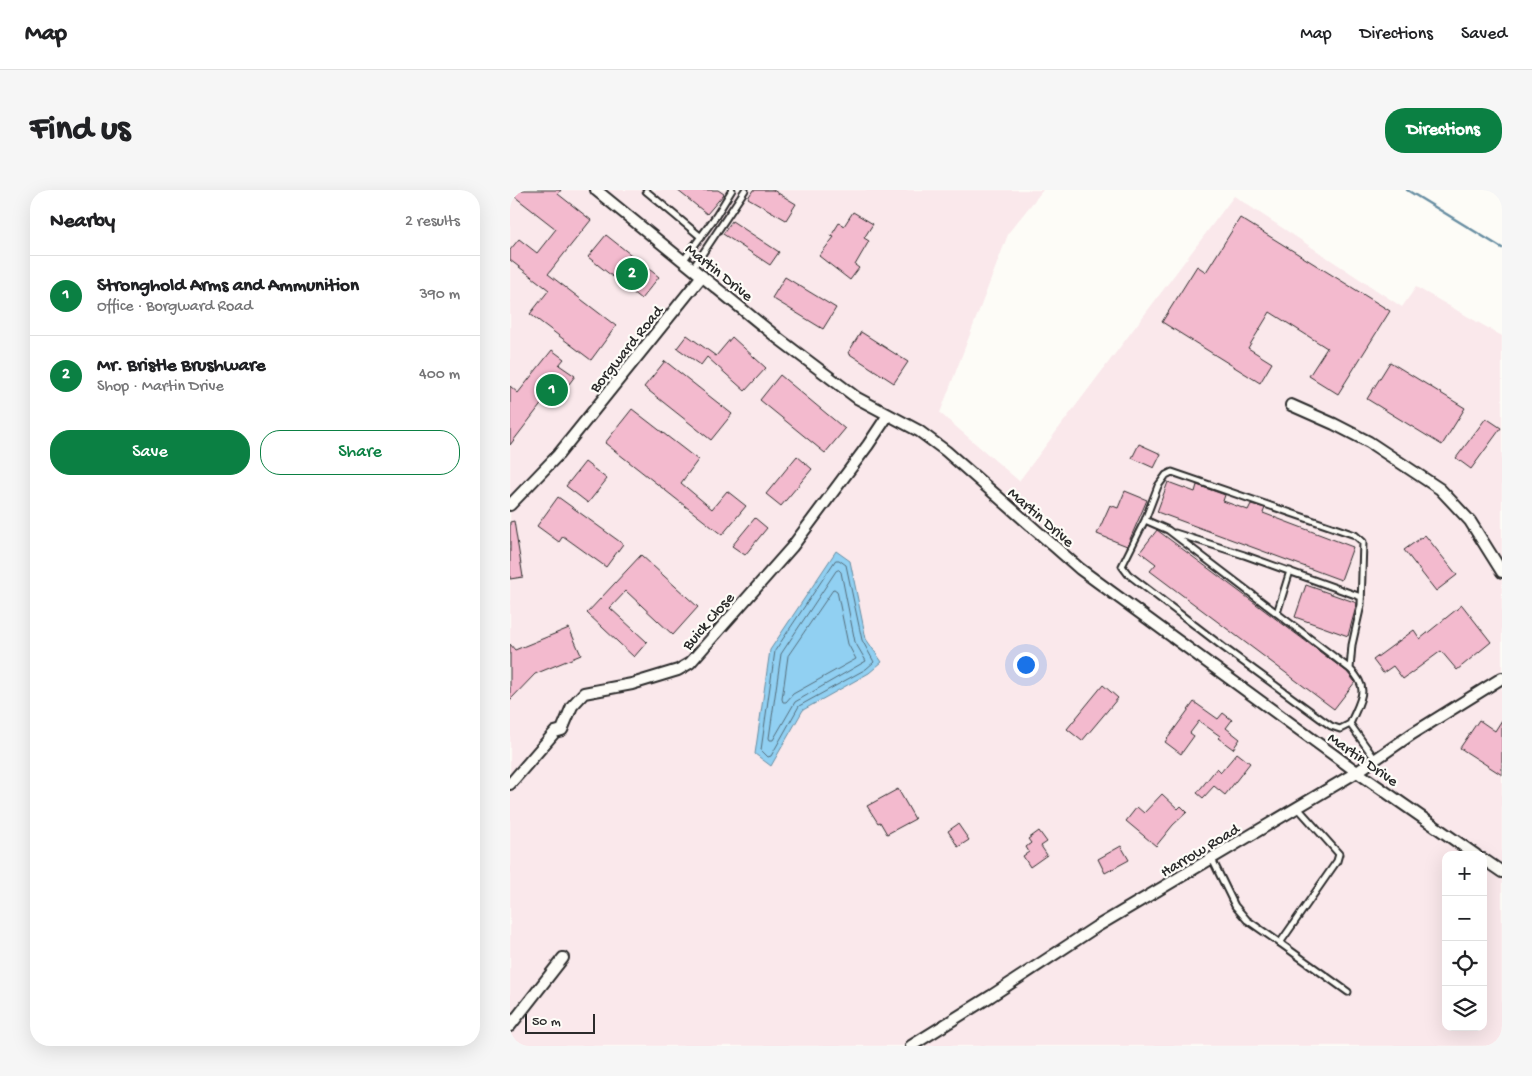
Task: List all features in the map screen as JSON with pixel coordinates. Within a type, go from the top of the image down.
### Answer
[{"type":"street","name":"Martin Drive","points":[[596,190],[779,339],[857,398],[919,430],[946,451],[1080,569],[1357,772],[1470,851]]},
{"type":"street","name":"Borgward Road","points":[[510,506],[558,456],[702,276]]},
{"type":"street","points":[[1291,404],[1369,442],[1440,489],[1470,521],[1502,572]]},
{"type":"street","name":"Buick Close","points":[[510,784],[555,732],[562,730],[572,706],[584,693],[632,684],[678,670],[690,663],[792,547],[888,415]]},
{"type":"street","name":"Harrow Road","points":[[911,1046],[1096,927],[1357,772],[1412,734],[1502,678]]},
{"type":"street","points":[[1487,862],[1502,872]]},
{"type":"street","points":[[510,1026],[563,958]]},
{"type":"lane","points":[[683,261],[732,190]]},
{"type":"lane","points":[[692,269],[745,190]]},
{"type":"lane","points":[[646,192],[701,237]]},
{"type":"lane","points":[[1168,530],[1360,678],[1364,691],[1350,724],[1340,728],[1331,726],[1223,647],[1123,569],[1122,566],[1145,520],[1158,486],[1166,474],[1172,472],[1355,535],[1363,542],[1361,605],[1352,645],[1350,669]]},
{"type":"lane","points":[[1145,520],[1168,530],[1361,596]]},
{"type":"lane","points":[[1277,613],[1290,571]]},
{"type":"lane","points":[[1350,724],[1375,760]]},
{"type":"lane","points":[[1280,943],[1337,861],[1339,854],[1298,808]]},
{"type":"lane","points":[[1212,859],[1235,906],[1247,920],[1348,992]]},
{"type":"shaded area","points":[[510,190],[1043,190],[1009,232],[940,413],[1019,481],[1234,196],[1402,307],[1416,287],[1502,336],[1502,1046],[510,1046]]},
{"type":"water","points":[[836,551],[850,561],[866,639],[882,662],[869,673],[803,710],[771,766],[755,754],[770,650]]},
{"type":"building","points":[[510,190],[561,190],[558,194],[591,220],[548,274],[616,326],[591,360],[530,314],[549,290],[510,260],[510,250],[519,239],[537,253],[556,229],[510,193]]},
{"type":"building","points":[[677,190],[718,190],[724,194],[707,214]]},
{"type":"building","points":[[753,190],[773,190],[796,204],[786,220],[748,198]]},
{"type":"building","points":[[853,212],[873,224],[864,238],[869,241],[855,265],[859,268],[850,280],[819,256],[834,237],[831,236],[839,223],[844,226]]},
{"type":"building","points":[[1240,218],[1390,311],[1338,394],[1309,376],[1327,348],[1270,312],[1248,348],[1272,363],[1260,383],[1162,322],[1197,266],[1206,272]]},
{"type":"building","points":[[732,221],[779,252],[770,265],[723,234]]},
{"type":"building","points":[[606,235],[659,277],[641,299],[588,257]]},
{"type":"building","points":[[785,277],[836,308],[823,329],[772,298]]},
{"type":"building","points":[[861,332],[908,362],[894,383],[848,353]]},
{"type":"building","points":[[687,335],[716,356],[732,337],[766,368],[745,391],[707,357],[701,365],[677,348]]},
{"type":"building","points":[[552,350],[564,359],[559,365],[575,376],[569,384],[567,383],[552,403],[546,398],[510,445],[510,386],[518,393]]},
{"type":"building","points":[[665,361],[732,414],[711,440],[644,387]]},
{"type":"building","points":[[1390,362],[1465,408],[1442,445],[1367,399]]},
{"type":"building","points":[[780,375],[845,429],[825,453],[760,400]]},
{"type":"building","points":[[632,409],[698,460],[681,483],[712,509],[727,491],[746,506],[722,535],[605,443]]},
{"type":"building","points":[[1486,418],[1501,428],[1471,469],[1456,458]]},
{"type":"building","points":[[1139,444],[1161,454],[1154,468],[1132,458]]},
{"type":"building","points":[[797,456],[812,469],[781,506],[766,494]]},
{"type":"building","points":[[585,462],[607,479],[588,503],[566,486]]},
{"type":"building","points":[[1168,482],[1195,492],[1197,485],[1225,495],[1223,501],[1248,510],[1251,504],[1265,508],[1263,513],[1353,547],[1341,580],[1157,512]]},
{"type":"building","points":[[1125,491],[1147,500],[1127,546],[1097,534],[1110,505],[1118,508]]},
{"type":"building","points":[[558,497],[623,544],[606,567],[563,536],[559,542],[537,526]]},
{"type":"building","points":[[755,518],[767,528],[745,555],[732,546]]},
{"type":"building","points":[[514,521],[523,577],[510,579],[510,522]]},
{"type":"building","points":[[1157,530],[1347,672],[1355,682],[1334,709],[1150,571],[1156,564],[1140,552]]},
{"type":"building","points":[[1425,535],[1457,575],[1436,591],[1404,550]]},
{"type":"building","points":[[641,555],[698,607],[673,635],[626,591],[610,608],[647,642],[634,657],[587,613]]},
{"type":"building","points":[[1306,585],[1357,603],[1348,636],[1295,617]]},
{"type":"building","points":[[1462,605],[1491,642],[1457,670],[1441,651],[1403,679],[1393,666],[1383,673],[1373,660],[1414,630],[1420,639]]},
{"type":"building","points":[[569,628],[581,655],[535,674],[510,700],[510,644],[515,650]]},
{"type":"building","points":[[1103,685],[1118,698],[1082,741],[1067,729]]},
{"type":"building","points":[[1194,702],[1218,719],[1223,713],[1232,720],[1226,728],[1240,739],[1233,749],[1218,738],[1220,736],[1199,721],[1190,733],[1194,736],[1181,754],[1165,742]]},
{"type":"building","points":[[1479,720],[1495,731],[1502,720],[1502,775],[1460,748]]},
{"type":"building","points":[[1237,753],[1250,763],[1225,795],[1214,786],[1203,798],[1197,793],[1217,768],[1221,772]]},
{"type":"building","points":[[898,789],[915,819],[887,834],[867,806]]},
{"type":"building","points":[[1162,794],[1178,809],[1181,806],[1187,812],[1173,825],[1156,846],[1126,821],[1137,807],[1144,813]]},
{"type":"building","points":[[958,824],[969,840],[958,847],[948,831]]},
{"type":"building","points":[[1039,831],[1047,842],[1041,846],[1047,855],[1030,867],[1023,856],[1029,852],[1026,847],[1031,843],[1028,839]]},
{"type":"building","points":[[1121,846],[1129,860],[1105,873],[1098,859]]},
{"type":"waterway","points":[[1407,190],[1502,248]]},
{"type":"place","name":"Mr. Bristle Brushware","points":[[632,274]]},
{"type":"place","name":"Stronghold Arms and Ammunition","points":[[552,390]]}]
